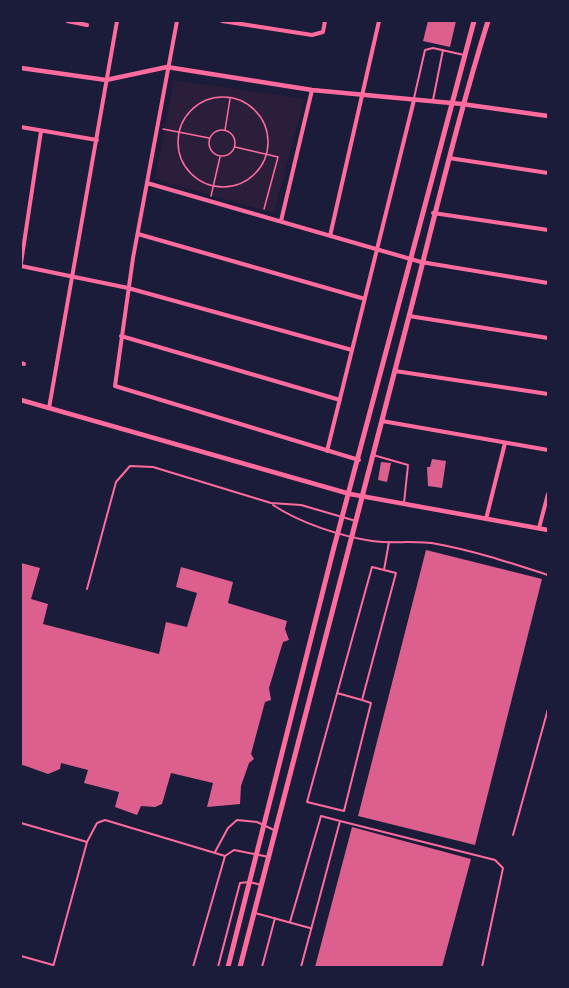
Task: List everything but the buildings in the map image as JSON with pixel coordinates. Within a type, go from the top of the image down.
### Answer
[{"type":"main road","points":[[228,967],[338,532],[350,494],[474,21]]},
{"type":"main road","points":[[240,967],[409,316],[433,213],[462,104],[488,21]]},
{"type":"street","points":[[67,21],[87,25]]},
{"type":"street","points":[[49,408],[117,21]]},
{"type":"street","points":[[177,21],[128,288],[115,386],[359,460]]},
{"type":"street","points":[[222,21],[321,34],[325,21]]},
{"type":"street","points":[[330,236],[379,21]]},
{"type":"street","points":[[21,68],[106,81],[167,67],[312,90],[462,104],[548,116]]},
{"type":"street","points":[[281,221],[312,90]]},
{"type":"street","points":[[327,451],[414,100]]},
{"type":"street","points":[[21,127],[97,140]]},
{"type":"street","points":[[41,131],[21,264],[128,288],[352,350]]},
{"type":"street","points":[[448,158],[548,173]]},
{"type":"street","points":[[147,183],[412,260],[548,283]]},
{"type":"street","points":[[433,213],[548,230]]},
{"type":"street","points":[[138,234],[365,300]]},
{"type":"street","points":[[409,316],[548,338]]},
{"type":"street","points":[[121,336],[340,400]]},
{"type":"street","points":[[394,371],[548,394]]},
{"type":"street","points":[[21,400],[350,494],[548,530]]},
{"type":"street","points":[[381,421],[548,450]]},
{"type":"street","points":[[486,519],[505,442]]},
{"type":"street","points":[[539,528],[548,494]]},
{"type":"lane","points":[[414,100],[425,50],[443,50],[464,55]]},
{"type":"lane","points":[[432,102],[443,50]]},
{"type":"lane","points":[[373,455],[408,465],[403,505]]},
{"type":"lane","points":[[87,589],[117,482],[130,466],[153,467],[271,503],[301,505],[356,520]]},
{"type":"lane","points":[[271,503],[289,515],[352,536],[389,542],[436,544],[499,558],[548,575]]},
{"type":"lane","points":[[384,570],[389,542]]},
{"type":"lane","points":[[337,693],[371,703],[344,811],[307,802],[337,693],[372,567],[396,573],[362,700]]},
{"type":"lane","points":[[513,836],[548,709]]},
{"type":"lane","points":[[290,922],[321,816],[495,860],[503,868],[482,967]]},
{"type":"lane","points":[[215,852],[228,828],[237,820],[245,819],[263,824],[276,831]]},
{"type":"lane","points":[[21,956],[53,966],[87,842],[97,823],[105,820],[225,856]]},
{"type":"lane","points":[[301,967],[340,822]]},
{"type":"lane","points":[[21,823],[87,842]]},
{"type":"lane","points":[[193,967],[225,856],[234,850],[269,856]]},
{"type":"lane","points":[[218,967],[240,883],[249,882],[262,885]]},
{"type":"lane","points":[[255,913],[310,928]]},
{"type":"lane","points":[[262,967],[275,918]]},
{"type":"path","points":[[216,98],[230,98],[248,105],[261,118],[267,136],[266,154],[261,165],[246,180],[236,185],[213,186],[204,183],[188,170],[179,152],[179,132],[184,120],[198,105],[216,98]]},
{"type":"path","points":[[225,130],[230,98]]},
{"type":"path","points":[[157,128],[210,138]]},
{"type":"path","points":[[225,130],[232,134],[235,147],[229,154],[221,156],[211,150],[210,138],[214,133],[225,130]]},
{"type":"path","points":[[235,147],[278,157],[264,210]]},
{"type":"path","points":[[210,200],[221,156]]},
{"type":"shaded area","points":[[174,80],[304,99],[274,213],[155,179]]}]
